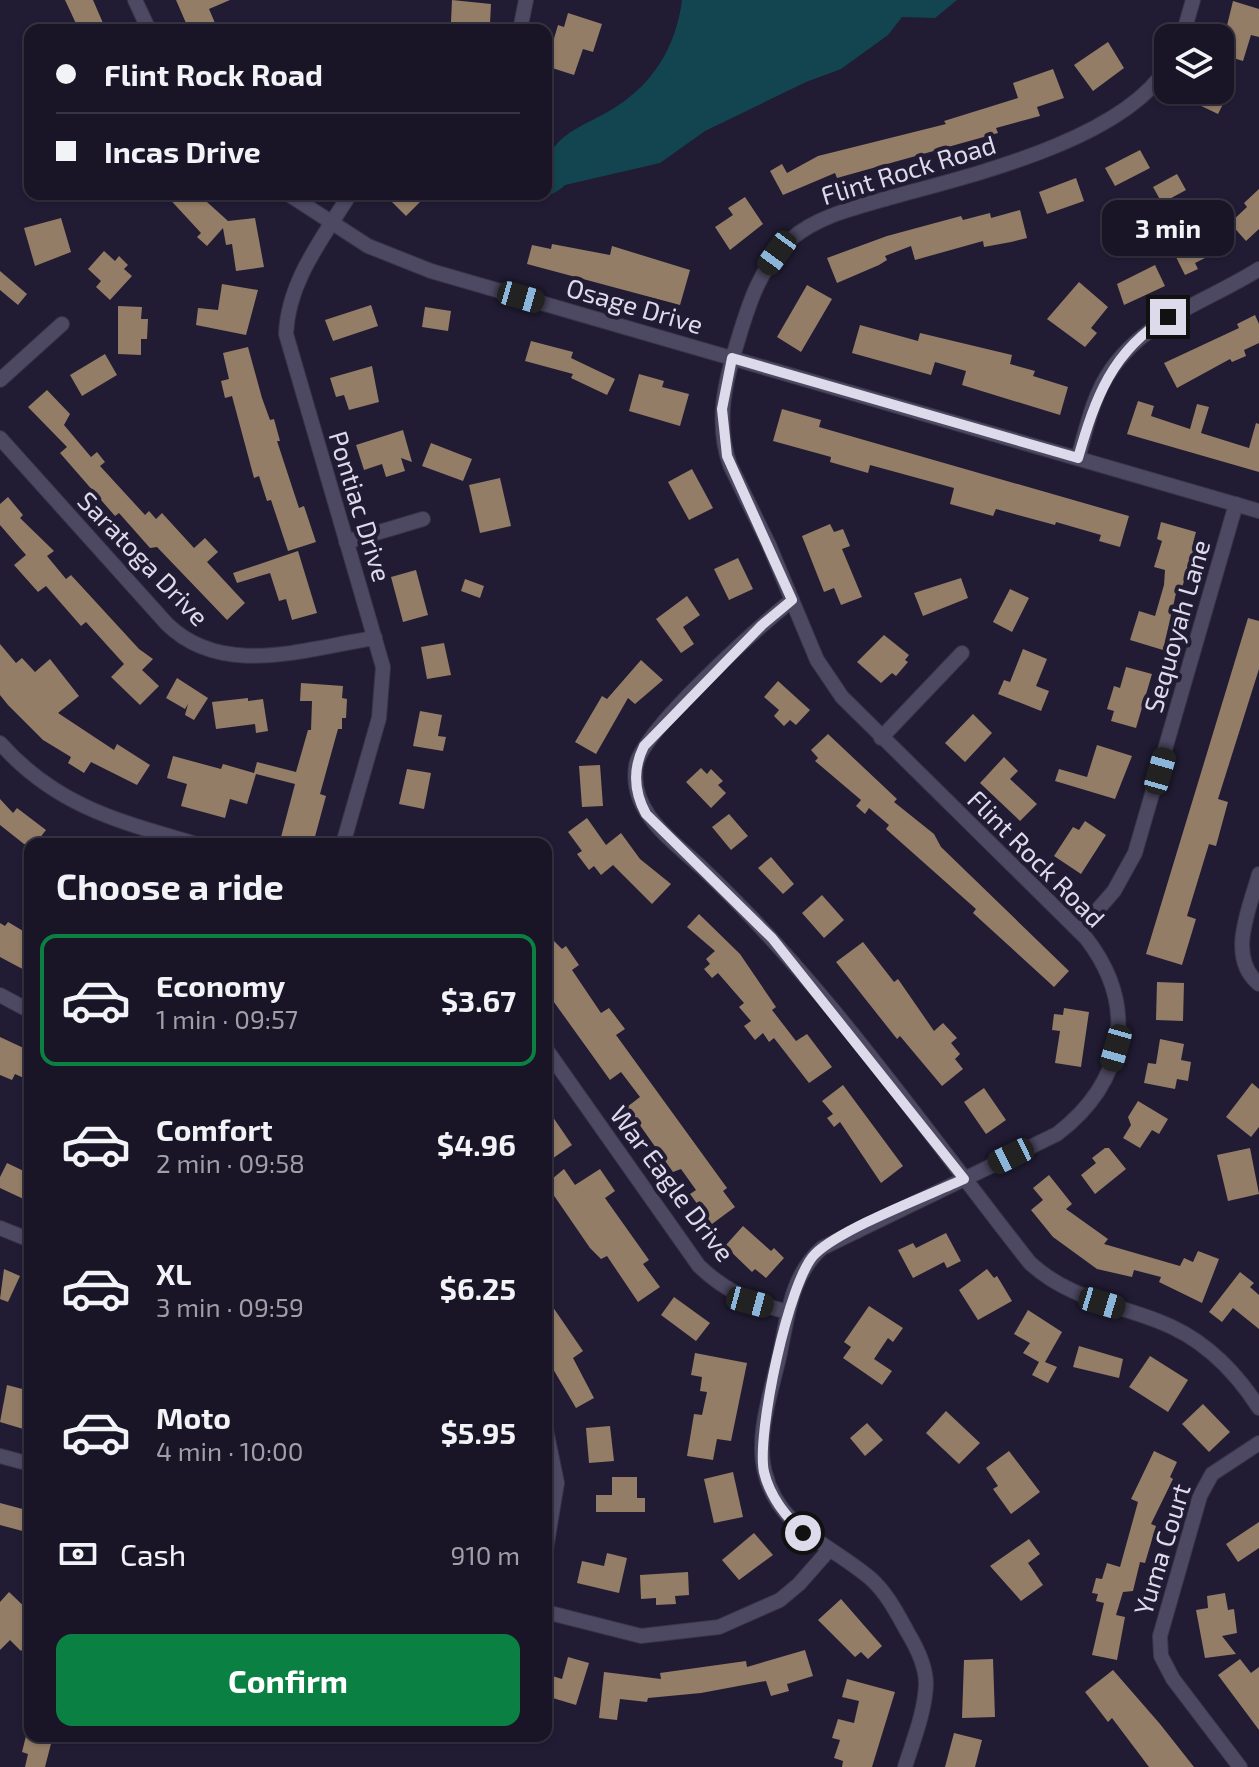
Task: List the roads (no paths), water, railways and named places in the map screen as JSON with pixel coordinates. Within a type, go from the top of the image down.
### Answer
[{"type":"street","points":[[135,0],[146,24]]},
{"type":"street","points":[[521,24],[526,0]]},
{"type":"street","points":[[1186,24],[1193,0]]},
{"type":"street","name":"Flint Rock Road","points":[[905,1767],[925,1698],[923,1665],[884,1593],[871,1579],[786,1516],[769,1487],[763,1463],[764,1428],[788,1312],[803,1269],[822,1248],[1057,1134],[1086,1110],[1104,1084],[1116,1048],[1119,1015],[1110,978],[1099,956],[1079,931],[881,738],[824,672],[727,456],[722,409],[732,358],[755,288],[777,253],[800,232],[844,211],[1015,161],[1080,133],[1142,98],[1154,83]]},
{"type":"street","name":"Osage Drive","points":[[297,200],[368,246],[431,271],[1259,511]]},
{"type":"street","name":"Pontiac Drive","points":[[345,838],[383,698],[383,667],[286,334],[287,310],[296,283],[346,200]]},
{"type":"street","points":[[1078,458],[1102,386],[1133,343],[1168,317],[1259,269]]},
{"type":"street","points":[[0,380],[62,324]]},
{"type":"street","name":"Saratoga Drive","points":[[0,438],[167,624],[189,643],[217,654],[247,657],[375,638]]},
{"type":"street","name":"Sequoyah Lane","points":[[1079,931],[1114,891],[1135,853],[1236,504]]},
{"type":"street","points":[[346,542],[423,519]]},
{"type":"street","points":[[792,600],[762,625],[644,746],[636,767],[639,801],[646,814],[772,938],[1047,1279],[1080,1296],[1162,1322],[1186,1334],[1227,1366],[1259,1408]]},
{"type":"street","points":[[881,738],[962,653]]},
{"type":"street","points":[[0,743],[29,772],[66,800],[110,819],[175,838]]},
{"type":"street","points":[[1259,874],[1241,951],[1247,972],[1259,984]]},
{"type":"street","points":[[0,995],[24,1008]]},
{"type":"street","name":"War Eagle Drive","points":[[552,1058],[699,1266],[740,1297],[788,1312]]},
{"type":"street","points":[[0,1228],[24,1238]]},
{"type":"street","name":"Yuma Court","points":[[1240,1767],[1168,1672],[1161,1656],[1160,1636],[1206,1481],[1259,1443]]},
{"type":"street","points":[[0,1456],[24,1462]]},
{"type":"street","points":[[552,1459],[557,1483],[552,1513]]},
{"type":"street","points":[[552,1614],[641,1636],[719,1627],[780,1600],[829,1550]]}]
